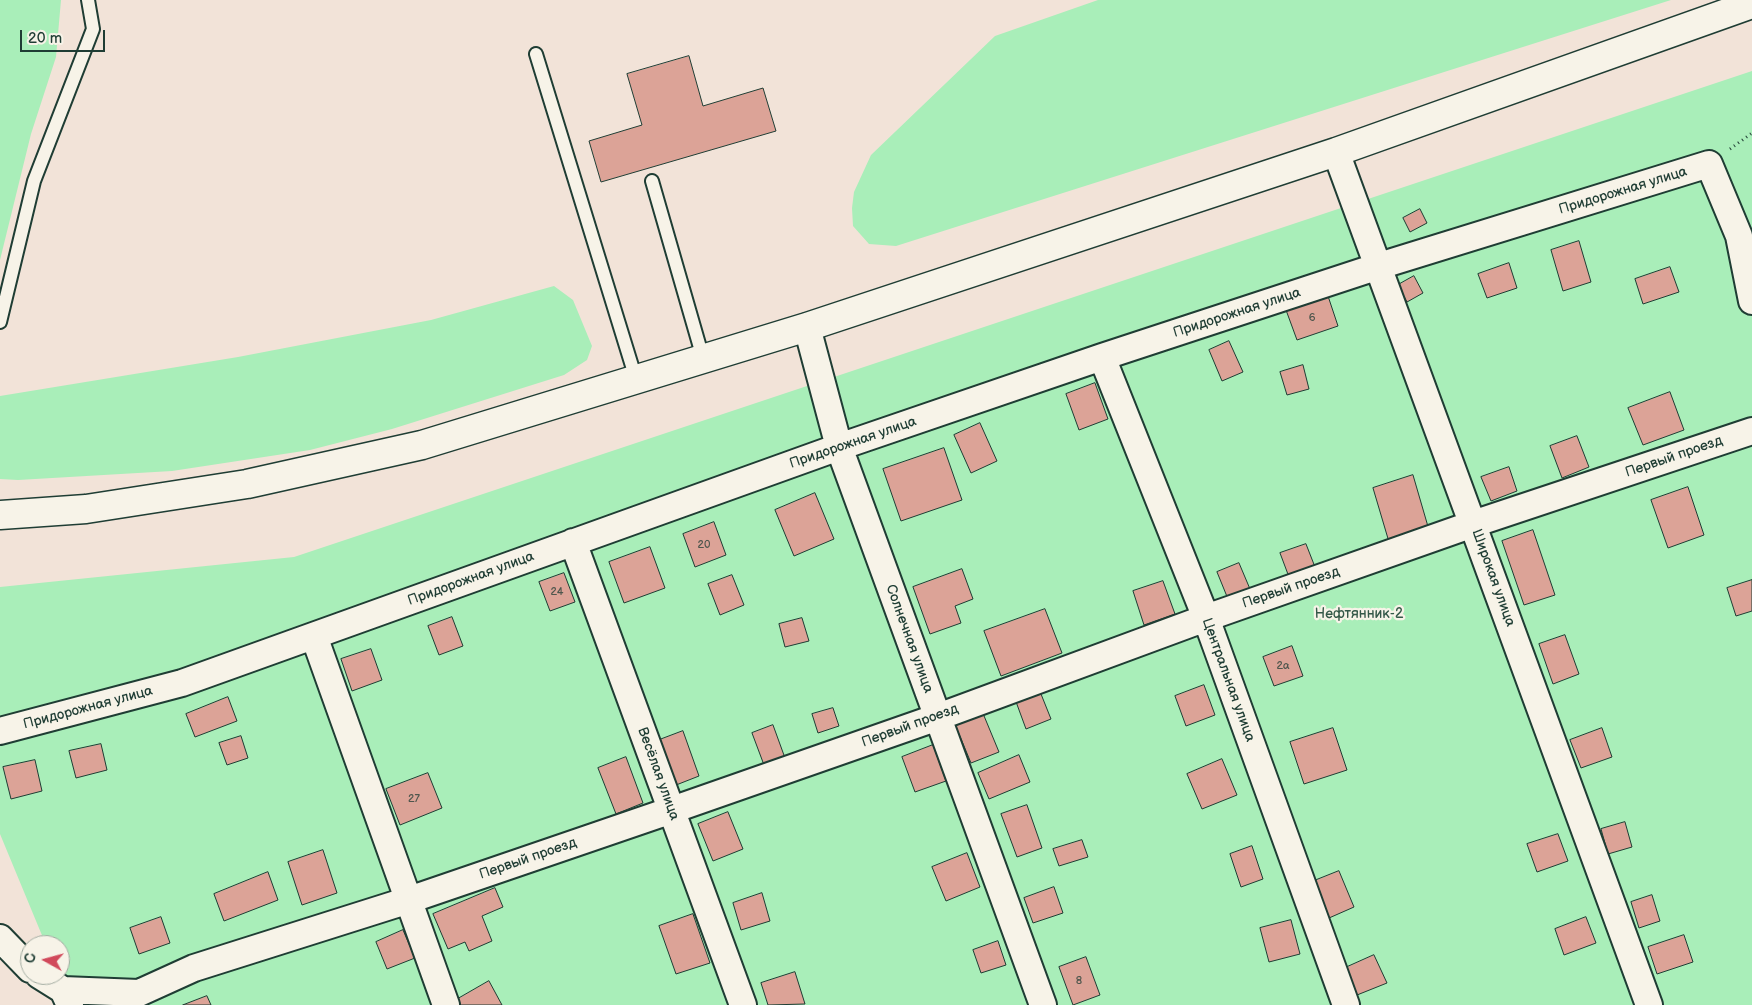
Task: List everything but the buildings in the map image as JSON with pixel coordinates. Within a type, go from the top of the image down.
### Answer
[{"type":"street","points":[[0,515],[86,510],[247,484],[422,444],[807,327],[1336,152],[1752,4]]},
{"type":"street","name":"Широкая улица","points":[[1336,152],[1649,1005]]},
{"type":"street","name":"Придорожная улица","points":[[0,731],[182,683],[839,447],[1102,357],[1379,266],[1709,164],[1739,236],[1752,301]]},
{"type":"street","name":"Солнечная улица","points":[[807,327],[839,447],[1044,1005]]},
{"type":"street","name":"Центральная улица","points":[[1102,357],[1206,618],[1346,1005]]},
{"type":"street","name":"Первый проезд","points":[[67,998],[139,992],[194,968],[409,900],[672,810],[938,717],[1206,618],[1473,524],[1752,431]]},
{"type":"street","name":"Весёлая улица","points":[[573,542],[743,1005]]},
{"type":"street","points":[[314,636],[446,1005]]},
{"type":"street","points":[[0,938],[20,959]]},
{"type":"street","points":[[51,985],[67,998]]},
{"type":"lane","points":[[0,322],[34,181],[93,29],[88,0]]},
{"type":"lane","points":[[536,54],[636,379]]},
{"type":"lane","points":[[652,181],[703,358]]},
{"type":"green space","points":[[0,0],[61,0],[56,57],[31,134],[0,260]]},
{"type":"green space","points":[[1098,0],[1671,0],[896,246],[869,244],[853,226],[852,208],[854,192],[871,155],[995,36]]},
{"type":"green space","name":"Нефтянник-2","points":[[1752,71],[1752,1005],[71,1005],[64,985],[70,985],[70,935],[42,935],[0,834],[0,587],[294,557]]},
{"type":"green space","points":[[554,286],[573,300],[592,346],[587,360],[564,375],[392,429],[310,450],[172,471],[18,480],[0,479],[0,396],[238,357],[431,320]]}]
